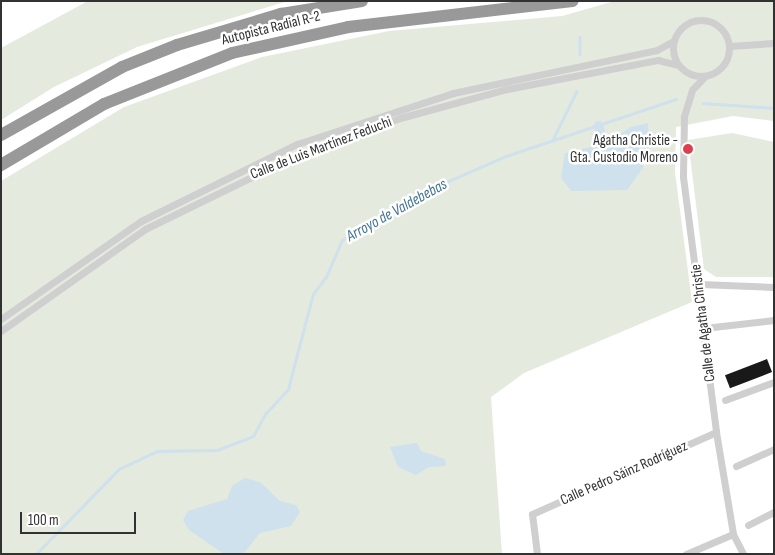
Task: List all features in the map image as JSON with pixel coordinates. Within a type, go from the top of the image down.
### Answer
[{"type":"highway","name":"Autopista Radial R-2","points":[[1,135],[122,67],[177,45],[281,14],[362,1]]},
{"type":"highway","name":"Autopista Radial R-2","points":[[1,165],[104,104],[232,53],[348,27],[572,1]]},
{"type":"street","points":[[681,68],[705,76],[724,64],[729,46],[724,31],[699,19],[689,22],[674,41],[681,68],[692,90]]},
{"type":"street","name":"Calle de Luis Martínez Feduchi","points":[[1,319],[141,221],[297,144],[444,96],[657,50],[674,41]]},
{"type":"street","points":[[729,46],[774,44]]},
{"type":"street","name":"Calle de Luis Martínez Feduchi","points":[[1,331],[145,229],[301,153],[400,118],[507,89],[658,60],[681,68]]},
{"type":"street","name":"Calle de Agatha Christie","points":[[705,76],[692,90],[684,117],[683,177],[700,284],[716,432],[733,534],[743,554]]},
{"type":"street","points":[[700,284],[774,287]]},
{"type":"street","points":[[713,326],[774,320]]},
{"type":"street","points":[[725,400],[774,382]]},
{"type":"street","name":"Calle Pedro Sáinz Rodríguez","points":[[538,554],[532,514],[716,432]]},
{"type":"street","points":[[736,466],[774,449]]},
{"type":"street","points":[[748,525],[774,512]]},
{"type":"street","points":[[686,554],[733,534]]},
{"type":"shaded area","points":[[88,1],[288,1],[137,47],[54,87],[1,120],[1,48]]},
{"type":"shaded area","points":[[615,1],[774,1],[774,121],[733,116],[676,127],[675,172],[692,302],[524,373],[491,397],[502,554],[1,554],[1,181],[124,107],[262,57],[389,31],[562,16]]},
{"type":"shaded area","points":[[732,133],[774,142],[774,277],[716,277],[704,269],[688,140]]},
{"type":"water","points":[[648,123],[650,158],[627,190],[571,191],[561,178],[565,153],[604,144],[631,127]]},
{"type":"water","points":[[417,443],[421,451],[445,459],[446,466],[429,467],[416,475],[398,467],[390,447]]},
{"type":"water","points":[[245,478],[260,482],[280,501],[296,505],[300,512],[291,526],[260,533],[244,553],[224,554],[189,530],[183,520],[188,511],[227,499],[232,486]]},
{"type":"building","points":[[767,359],[772,372],[730,388],[725,375]]},
{"type":"waterway","points":[[580,37],[580,54]]},
{"type":"waterway","points":[[552,141],[576,92]]},
{"type":"waterway","name":"Arroyo de Valdebebas","points":[[36,554],[119,469],[157,451],[217,450],[253,436],[266,413],[288,389],[313,294],[326,277],[342,240],[426,191],[506,156],[676,99]]},
{"type":"waterway","name":"Arroyo de Valdebebas","points":[[703,103],[774,108]]},
{"type":"waterway","points":[[598,125],[604,144]]},
{"type":"place","name":"Agatha Christie - Gta. Custodio Moreno","points":[[688,149]]}]
